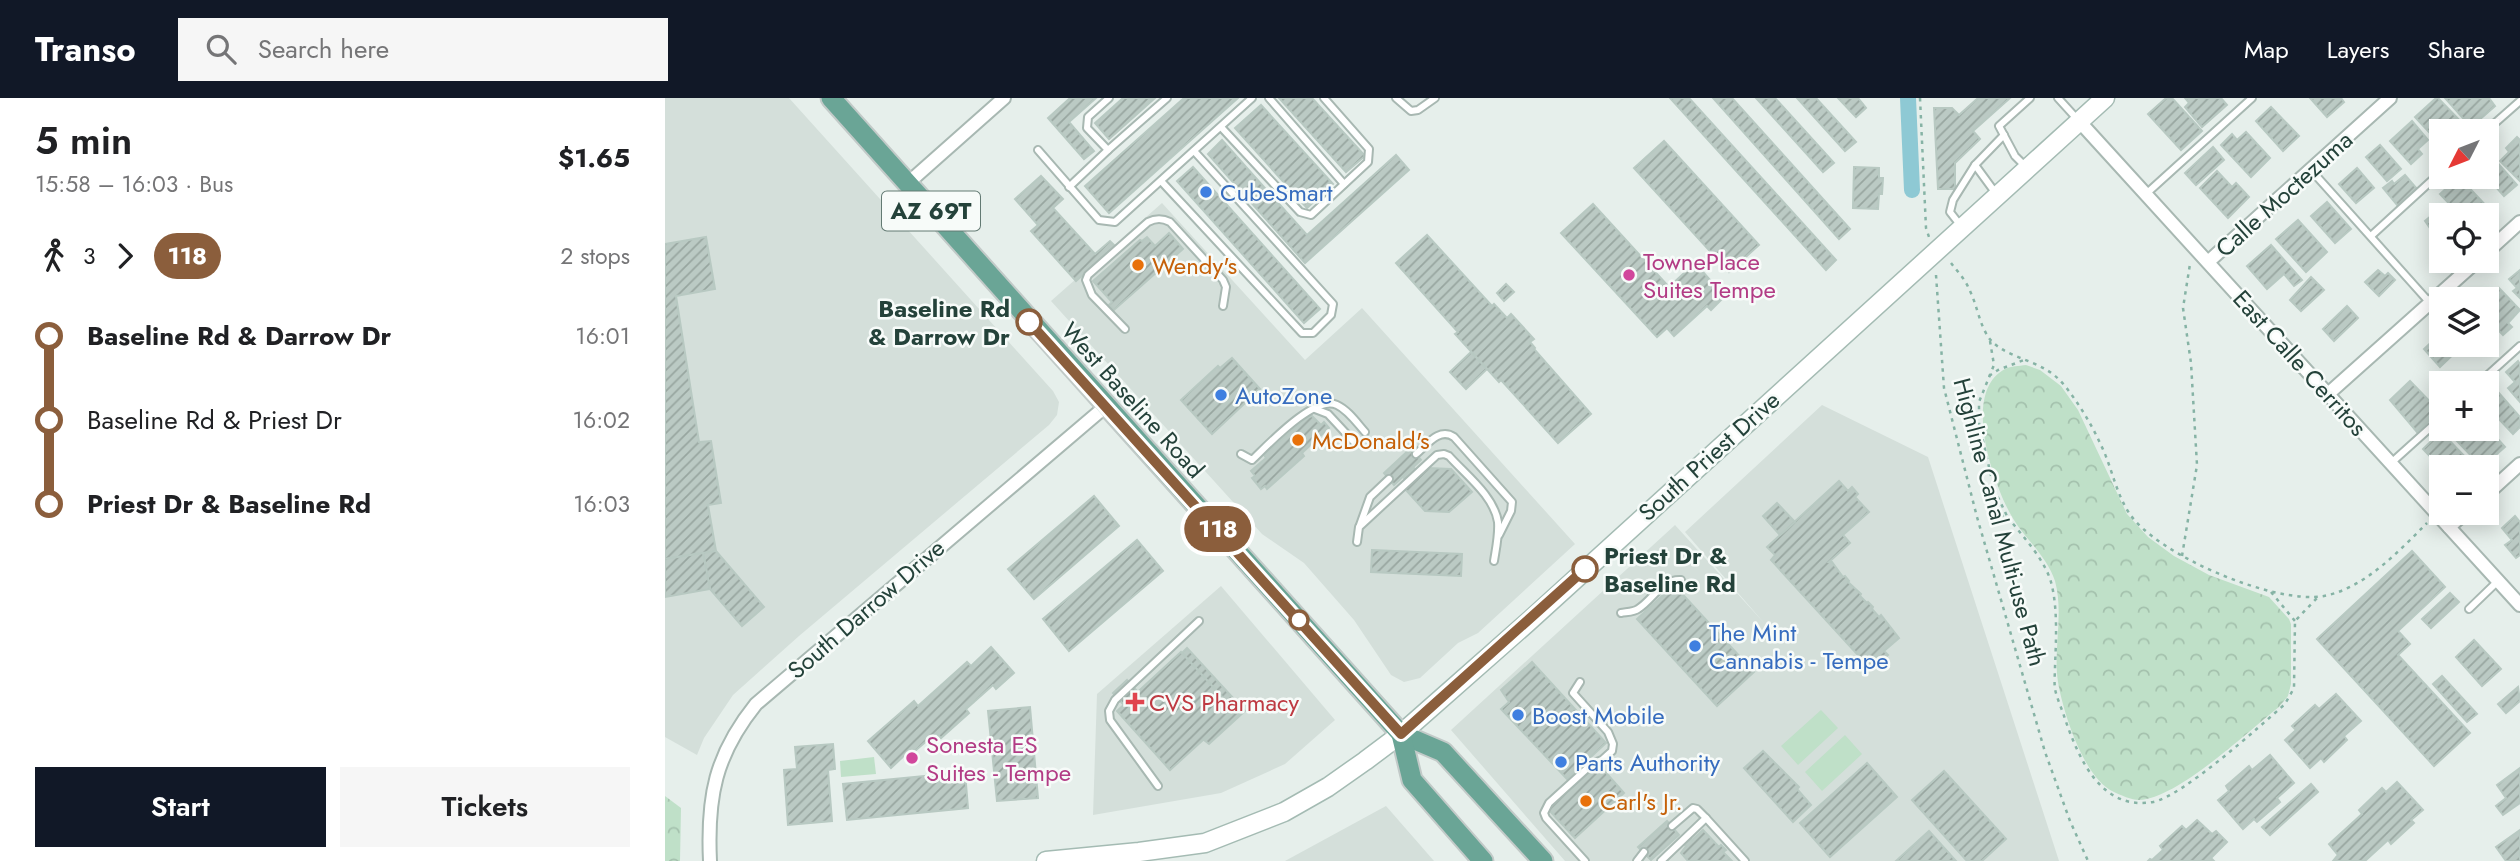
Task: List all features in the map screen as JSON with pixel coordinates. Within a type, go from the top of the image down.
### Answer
[{"type":"main road","name":"West Baseline Road","points":[[831,98],[1401,734],[1443,752],[1543,861]]},
{"type":"main road","name":"West Baseline Road","points":[[1401,734],[1412,780],[1483,861]]},
{"type":"street","points":[[907,184],[1004,98]]},
{"type":"street","name":"South Priest Drive","points":[[1046,861],[1205,843],[1295,806],[1328,787],[1401,734],[2105,98]]},
{"type":"street","name":"Calle Moctezuma","points":[[2208,262],[2390,98]]},
{"type":"street","name":"East Calle Cerritos","points":[[2079,121],[2429,504]]},
{"type":"street","points":[[2499,240],[2520,222]]},
{"type":"street","points":[[2448,287],[2463,273]]},
{"type":"street","points":[[2329,394],[2429,304]]},
{"type":"street","name":"South Darrow Drive","points":[[710,861],[709,812],[717,774],[725,749],[756,705],[1106,406]]},
{"type":"street","points":[[2499,483],[2520,464]]},
{"type":"street","name":"East Calle Cerritos","points":[[2449,527],[2498,581],[2518,598]]},
{"type":"lane","points":[[1108,150],[1087,128],[1088,117],[1109,98]]},
{"type":"lane","points":[[1069,187],[1167,98]]},
{"type":"lane","points":[[1038,150],[1099,220],[1115,222],[1252,98]]},
{"type":"lane","points":[[1269,98],[1344,184]]},
{"type":"lane","points":[[1221,127],[1300,212],[1311,215],[1367,162],[1369,149],[1324,98]]},
{"type":"lane","points":[[1396,98],[1411,111],[1418,110],[1435,98]]},
{"type":"lane","points":[[2027,169],[2015,156],[1999,126],[2030,98]]},
{"type":"lane","points":[[2058,98],[2079,121]]},
{"type":"lane","points":[[2146,194],[2252,98]]},
{"type":"lane","points":[[2499,120],[2520,101]]},
{"type":"lane","points":[[1962,227],[1950,212],[1954,200],[1975,165],[2004,135]]},
{"type":"lane","points":[[1161,181],[1302,333],[1313,333],[1331,314],[1333,304],[1194,151]]},
{"type":"lane","points":[[1975,165],[1997,195]]},
{"type":"lane","points":[[2311,170],[2429,302]]},
{"type":"lane","points":[[2371,236],[2429,183]]},
{"type":"lane","points":[[1125,329],[1092,295],[1086,280],[1088,275],[1154,219],[1170,222],[1223,281],[1226,287],[1223,306]]},
{"type":"lane","points":[[2492,371],[2520,346]]},
{"type":"lane","points":[[1241,454],[1252,460],[1306,411],[1331,403],[1338,405],[1365,432]]},
{"type":"lane","points":[[1313,409],[1328,414],[1354,442]]},
{"type":"lane","points":[[2391,463],[2429,429]]},
{"type":"lane","points":[[1416,454],[1440,434],[1448,433],[1454,437],[1511,502],[1511,511],[1498,537]]},
{"type":"lane","points":[[1359,527],[1437,455],[1444,454],[1450,456],[1490,501],[1498,524],[1495,561]]},
{"type":"lane","points":[[1357,542],[1359,527],[1370,497],[1389,479]]},
{"type":"lane","points":[[1621,613],[1637,610],[1665,584],[1672,580],[1681,580]]},
{"type":"lane","points":[[2469,609],[2498,581]]},
{"type":"lane","points":[[1158,786],[1110,720],[1109,711],[1115,701],[1199,621]]},
{"type":"lane","points":[[1580,682],[1573,693],[1608,732],[1613,744],[1612,751],[1592,764],[1549,803],[1544,813],[1585,861]]},
{"type":"lane","points":[[1672,827],[1693,808],[1697,808],[1745,861]]},
{"type":"lane","points":[[1661,861],[1706,818]]},
{"type":"lane","points":[[1637,861],[1644,852]]},
{"type":"path","name":"Highline Canal Multi-use Path","points":[[1920,98],[1926,228],[1932,254],[1944,388],[1977,517],[2025,685],[2070,821],[2088,861]]},
{"type":"path","points":[[2182,556],[2197,465],[2191,363],[2183,308],[2190,263],[2196,248]]},
{"type":"path","points":[[1951,263],[1969,287],[1990,339],[1993,365],[1979,402],[1979,424],[1994,489],[2007,516],[2041,562],[2051,582],[2055,687],[2074,744],[2085,767],[2100,785],[2116,797],[2132,802],[2154,802],[2177,792],[2285,704],[2294,688],[2295,621],[2271,592]]},
{"type":"path","points":[[1990,339],[2060,379],[2090,424],[2120,496],[2131,515],[2148,535],[2182,556],[2252,587],[2271,592],[2319,596],[2344,589],[2406,544],[2429,521]]},
{"type":"path","points":[[1989,376],[2024,360]]},
{"type":"path","points":[[2000,516],[2007,516]]},
{"type":"path","points":[[2295,621],[2319,596]]},
{"type":"shaded area","points":[[665,98],[789,98],[1053,391],[1059,402],[1057,415],[1049,425],[733,695],[704,738],[697,755],[665,737]]},
{"type":"shaded area","points":[[1162,203],[1305,360],[1362,308],[1575,544],[1478,633],[1458,643],[1420,678],[1404,682],[1391,675],[1354,620],[1304,563],[1262,534],[1051,301]]},
{"type":"shaded area","points":[[1822,405],[1928,457],[2059,861],[1565,861],[1451,730],[1675,525],[1765,624],[1685,532]]},
{"type":"shaded area","points":[[1221,586],[1335,720],[1285,764],[1221,793],[1093,815],[1097,694]]},
{"type":"shaded area","points":[[1386,806],[1434,861],[1285,861]]},
{"type":"green space","points":[[2026,365],[2040,370],[2061,386],[2078,410],[2127,514],[2148,537],[2174,556],[2209,575],[2269,597],[2291,624],[2291,684],[2288,696],[2279,707],[2192,777],[2155,797],[2136,800],[2114,792],[2093,774],[2084,759],[2070,727],[2058,682],[2059,606],[2055,581],[2046,563],[2011,515],[1996,482],[1985,439],[1985,397],[1992,381],[2005,369]]},
{"type":"green space","points":[[1821,710],[1838,728],[1798,765],[1781,746]]},
{"type":"green space","points":[[1845,735],[1862,754],[1822,791],[1805,772]]},
{"type":"green space","points":[[874,757],[876,774],[841,777],[840,761]]},
{"type":"green space","points":[[665,796],[681,808],[680,861],[665,861]]},
{"type":"building","points":[[1070,98],[1096,98],[1069,122],[1094,151],[1084,159],[1048,118]]},
{"type":"building","points":[[1123,98],[1155,98],[1109,139],[1095,123]]},
{"type":"building","points":[[1184,98],[1238,98],[1109,213],[1085,186]]},
{"type":"building","points":[[1279,98],[1312,98],[1365,156],[1346,172]]},
{"type":"building","points":[[1670,98],[1689,98],[1836,260],[1826,270]]},
{"type":"building","points":[[1713,98],[1732,98],[1850,229],[1839,239]]},
{"type":"building","points":[[1756,98],[1775,98],[1834,163],[1823,172]]},
{"type":"building","points":[[1797,98],[1816,98],[1856,142],[1845,151]]},
{"type":"building","points":[[1838,98],[1858,98],[1866,108],[1856,117]]},
{"type":"building","points":[[1978,98],[2010,98],[1973,131],[1980,139],[1955,163],[1955,189],[1938,189],[1934,108],[1952,108],[1959,115]]},
{"type":"building","points":[[2166,98],[2172,98],[2202,131],[2181,150],[2148,114]]},
{"type":"building","points":[[2185,98],[2221,98],[2227,105],[2202,127],[2185,107],[2189,103]]},
{"type":"building","points":[[2310,98],[2341,98],[2344,102],[2327,117]]},
{"type":"building","points":[[2438,98],[2458,119],[2429,119],[2429,132],[2415,117]]},
{"type":"building","points":[[2445,98],[2489,98],[2495,106],[2480,119],[2464,119]]},
{"type":"building","points":[[1261,105],[1333,184],[1307,208],[1235,128]]},
{"type":"building","points":[[2271,107],[2299,136],[2283,151],[2256,121]]},
{"type":"building","points":[[2412,121],[2428,140],[2418,149],[2422,154],[2411,164],[2390,141]]},
{"type":"building","points":[[2246,132],[2270,158],[2251,177],[2221,145],[2232,134],[2237,140]]},
{"type":"building","points":[[2517,137],[2520,140],[2520,181],[2500,161],[2509,152],[2506,148]]},
{"type":"building","points":[[1222,140],[1307,235],[1396,155],[1409,170],[1305,263],[1208,154]]},
{"type":"building","name":"TownePlace Suites Tempe","points":[[1664,141],[1759,245],[1729,272],[1634,168]]},
{"type":"building","points":[[2380,145],[2401,169],[2387,181],[2366,157]]},
{"type":"building","points":[[2213,147],[2224,160],[2196,185],[2185,173]]},
{"type":"building","points":[[2499,165],[2517,185],[2504,196],[2498,189]]},
{"type":"building","points":[[1193,167],[1320,309],[1304,323],[1177,181]]},
{"type":"building","points":[[1854,167],[1879,168],[1879,178],[1883,178],[1878,209],[1853,208]]},
{"type":"building","points":[[2357,168],[2374,188],[2356,203],[2339,184]]},
{"type":"building","points":[[2217,171],[2232,187],[2236,183],[2249,197],[2228,218],[2200,188]]},
{"type":"building","points":[[2405,175],[2418,190],[2398,206],[2383,188],[2392,181],[2394,184]]},
{"type":"building","points":[[1041,176],[1063,199],[1053,208],[1095,254],[1110,241],[1115,246],[1076,281],[1031,231],[1038,225],[1015,199]]},
{"type":"building","points":[[2446,189],[2470,189],[2483,203],[2449,203],[2440,194]]},
{"type":"building","points":[[2327,202],[2351,229],[2335,243],[2311,216]]},
{"type":"building","name":"TownePlace Suites Tempe","points":[[1593,204],[1669,287],[1695,263],[1718,289],[1714,293],[1721,300],[1711,310],[1707,306],[1674,336],[1667,328],[1657,337],[1561,233]]},
{"type":"building","points":[[2298,220],[2327,252],[2306,272],[2276,239]]},
{"type":"building","name":"Wendy's","points":[[1169,233],[1183,249],[1114,310],[1109,305],[1112,302],[1093,281],[1140,240],[1147,237],[1155,246]]},
{"type":"building","points":[[1427,235],[1492,306],[1494,304],[1507,318],[1511,314],[1534,339],[1530,342],[1534,349],[1591,414],[1558,443],[1455,334],[1458,332],[1396,263]]},
{"type":"building","points":[[706,237],[715,289],[676,296],[699,442],[711,441],[721,503],[708,505],[716,551],[665,559],[665,244]]},
{"type":"building","points":[[2271,245],[2302,280],[2294,286],[2284,274],[2267,289],[2247,266]]},
{"type":"building","points":[[2378,270],[2385,276],[2388,273],[2395,280],[2379,296],[2365,282]]},
{"type":"building","points":[[2520,270],[2520,298],[2513,291],[2517,288],[2509,279]]},
{"type":"building","points":[[2311,277],[2324,290],[2301,311],[2290,300]]},
{"type":"building","points":[[1506,284],[1514,292],[1504,301],[1497,293]]},
{"type":"building","points":[[2499,288],[2520,310],[2508,323],[2512,327],[2503,335],[2499,331]]},
{"type":"building","points":[[2347,306],[2358,318],[2334,341],[2323,329]]},
{"type":"building","points":[[1471,352],[1487,369],[1466,389],[1450,372]]},
{"type":"building","points":[[2431,357],[2450,357],[2440,367]]},
{"type":"building","name":"AutoZone","points":[[1232,358],[1260,389],[1212,434],[1181,400],[1218,366],[1220,368]]},
{"type":"building","points":[[2518,361],[2520,402],[2508,388],[2515,382],[2506,372]]},
{"type":"building","points":[[2410,381],[2429,401],[2429,421],[2417,432],[2390,400]]},
{"type":"building","points":[[2499,393],[2520,417],[2520,427],[2513,434],[2499,419]]},
{"type":"building","name":"McDonald's","points":[[1312,416],[1321,425],[1324,422],[1329,428],[1302,453],[1304,456],[1267,489],[1265,486],[1261,489],[1252,478],[1255,476],[1251,471],[1266,458],[1264,455],[1306,418]]},
{"type":"building","points":[[2499,440],[2505,447],[2496,455],[2470,455],[2457,441]]},
{"type":"building","points":[[2431,441],[2450,441],[2463,455],[2429,455],[2423,449]]},
{"type":"building","points":[[1411,448],[1421,460],[1394,485],[1384,473]]},
{"type":"building","points":[[1413,467],[1420,475],[1428,468],[1451,469],[1472,492],[1449,512],[1425,511],[1405,489],[1410,484],[1403,477]]},
{"type":"building","points":[[1839,481],[1848,491],[1852,487],[1858,494],[1855,497],[1869,512],[1843,535],[1850,543],[1829,562],[1845,576],[1879,617],[1881,615],[1899,638],[1884,651],[1888,655],[1881,661],[1877,658],[1868,666],[1771,560],[1775,555],[1767,547]]},
{"type":"building","points":[[1094,496],[1119,526],[1034,599],[1008,569]]},
{"type":"building","points":[[1777,503],[1795,522],[1780,535],[1763,516]]},
{"type":"building","points":[[2515,516],[2520,522],[2520,555],[2516,558],[2505,545],[2512,540],[2502,528]]},
{"type":"building","points":[[1137,540],[1163,571],[1069,651],[1043,619]]},
{"type":"building","points":[[1372,550],[1462,554],[1461,576],[1371,572]]},
{"type":"building","points":[[716,551],[764,607],[742,626],[710,589],[703,553]]},
{"type":"building","points":[[2412,551],[2445,587],[2398,631],[2410,644],[2398,655],[2470,733],[2434,766],[2317,639]]},
{"type":"building","points":[[703,553],[710,589],[665,597],[665,559]]},
{"type":"building","name":"The Mint Cannabis - Tempe","points":[[1674,585],[1754,672],[1717,706],[1637,619]]},
{"type":"building","points":[[2450,593],[2459,602],[2431,628],[2422,619]]},
{"type":"building","points":[[2474,640],[2501,669],[2482,686],[2456,657]]},
{"type":"building","points":[[991,647],[1014,673],[996,689],[993,685],[966,709],[969,713],[941,738],[936,733],[891,768],[868,741],[914,701],[918,706],[967,662],[971,666]]},
{"type":"building","points":[[1187,648],[1245,711],[1209,744],[1204,740],[1235,711],[1182,653]]},
{"type":"building","name":"CVS Pharmacy","points":[[1181,652],[1235,711],[1170,770],[1117,711]]},
{"type":"building","points":[[1532,662],[1606,743],[1567,779],[1501,709],[1509,702],[1501,690]]},
{"type":"building","points":[[2442,676],[2477,714],[2467,722],[2433,684]]},
{"type":"building","points":[[1127,680],[1137,691],[1123,704],[1113,693]]},
{"type":"building","points":[[2518,687],[2520,701],[2506,713],[2498,704]]},
{"type":"building","points":[[2336,694],[2361,721],[2344,736],[2347,740],[2324,762],[2321,758],[2310,768],[2285,740],[2296,730],[2292,726],[2315,705],[2319,709]]},
{"type":"building","points":[[1030,707],[1038,798],[997,801],[988,711]]},
{"type":"building","points":[[833,744],[835,769],[828,770],[832,821],[788,825],[784,770],[797,769],[795,747]]},
{"type":"building","points":[[1763,751],[1799,787],[1797,789],[1811,805],[1793,822],[1744,768]]},
{"type":"building","points":[[2270,755],[2294,783],[2277,798],[2280,802],[2257,822],[2254,819],[2243,829],[2218,800],[2229,791],[2226,786],[2249,766],[2252,770]]},
{"type":"building","points":[[1867,763],[1897,797],[1830,857],[1800,823]]},
{"type":"building","name":"Carl's Jr.","points":[[1594,767],[1597,770],[1601,767],[1624,793],[1575,838],[1548,809]]},
{"type":"building","points":[[2520,768],[2520,803],[2503,815],[2496,806],[2506,798],[2497,785]]},
{"type":"building","points":[[1944,771],[2006,839],[1982,861],[1967,861],[1912,800]]},
{"type":"building","points":[[965,772],[968,808],[847,820],[843,784]]},
{"type":"building","points":[[2397,782],[2423,810],[2411,820],[2414,823],[2391,844],[2388,840],[2365,861],[2333,861],[2338,855],[2329,844],[2362,814],[2359,810],[2382,788],[2386,792]]},
{"type":"building","points":[[2311,784],[2318,792],[2270,835],[2262,827]]},
{"type":"building","points":[[2197,820],[2212,834],[2216,831],[2227,842],[2211,858],[2214,861],[2148,861],[2163,850],[2160,846],[2182,826],[2186,830]]},
{"type":"building","points":[[1667,821],[1679,835],[1651,860],[1638,847]]},
{"type":"building","points":[[1703,830],[1719,847],[1721,845],[1726,850],[1723,852],[1732,861],[1688,861],[1681,853],[1686,846],[1683,843],[1690,838],[1692,840]]},
{"type":"building","points":[[2520,830],[2520,861],[2506,861],[2496,847]]},
{"type":"building","points":[[1929,831],[1956,861],[1896,861]]},
{"type":"waterway","points":[[1908,98],[1912,190]]},
{"type":"bus line","name":"118","points":[[1029,322],[1401,734],[1585,569]]},
{"type":"place","name":"CubeSmart","points":[[1206,192]]},
{"type":"place","name":"Wendy's","points":[[1138,265]]},
{"type":"place","name":"TownePlace Suites Tempe","points":[[1629,275]]},
{"type":"place","name":"Baseline Rd & Darrow Dr","points":[[1029,322]]},
{"type":"place","name":"AutoZone","points":[[1221,395]]},
{"type":"place","name":"McDonald's","points":[[1298,440]]},
{"type":"place","name":"Priest Dr & Baseline Rd","points":[[1585,569]]},
{"type":"place","name":"The Mint Cannabis - Tempe","points":[[1695,646]]},
{"type":"place","name":"CVS Pharmacy","points":[[1135,702]]},
{"type":"place","name":"Boost Mobile","points":[[1518,715]]},
{"type":"place","name":"Sonesta ES Suites - Tempe","points":[[912,758]]},
{"type":"place","name":"Parts Authority","points":[[1561,762]]},
{"type":"place","name":"Carl's Jr.","points":[[1586,801]]}]
